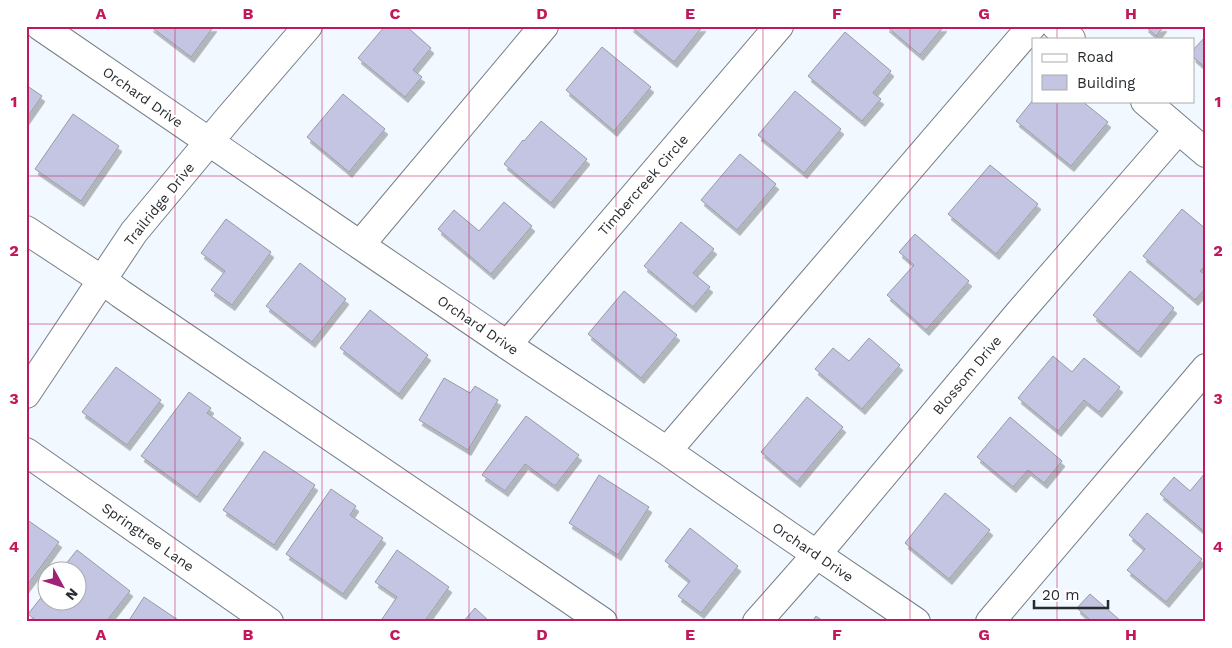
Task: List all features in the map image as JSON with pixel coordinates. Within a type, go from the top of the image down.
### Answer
[{"type":"street","name":"Orchard Drive","points":[[40,26],[916,622]]},
{"type":"street","name":"Trailridge Drive","points":[[26,394],[134,232],[208,142],[308,26]]},
{"type":"street","points":[[360,245],[544,26]]},
{"type":"street","name":"Timbercreek Circle","points":[[507,344],[779,26]]},
{"type":"street","points":[[667,451],[1032,26]]},
{"type":"street","points":[[1056,26],[1070,38]]},
{"type":"street","points":[[1146,102],[1206,153]]},
{"type":"street","name":"Blossom Drive","points":[[757,622],[817,554],[1019,313],[1178,130]]},
{"type":"street","points":[[26,230],[603,622]]},
{"type":"street","points":[[990,622],[1206,368]]},
{"type":"street","name":"Springtree Lane","points":[[26,452],[269,622]]},
{"type":"building","points":[[150,26],[214,26],[191,57]]},
{"type":"building","points":[[385,26],[406,26],[431,48],[413,70],[422,77],[405,97],[358,58]]},
{"type":"building","points":[[630,26],[703,26],[674,62]]},
{"type":"building","points":[[886,26],[944,26],[920,55]]},
{"type":"building","points":[[1145,26],[1164,26],[1156,36]]},
{"type":"building","points":[[845,32],[891,71],[873,93],[881,99],[862,121],[808,76]]},
{"type":"building","points":[[1206,36],[1206,68],[1194,58],[1194,49]]},
{"type":"building","points":[[602,47],[651,87],[614,131],[566,90]]},
{"type":"building","points":[[26,85],[42,96],[26,119]]},
{"type":"building","points":[[795,91],[841,129],[804,173],[758,135]]},
{"type":"building","points":[[343,94],[385,129],[349,172],[307,137]]},
{"type":"building","points":[[1032,101],[1083,102],[1108,122],[1071,166],[1016,121]]},
{"type":"building","points":[[73,114],[119,146],[81,201],[35,169]]},
{"type":"building","points":[[541,121],[587,159],[551,203],[504,164]]},
{"type":"building","points":[[740,154],[776,184],[737,230],[701,200]]},
{"type":"building","points":[[990,165],[1038,204],[996,254],[948,214]]},
{"type":"building","points":[[504,202],[532,226],[491,274],[438,229],[454,210],[479,231]]},
{"type":"building","points":[[1182,209],[1206,229],[1206,265],[1200,271],[1206,275],[1206,288],[1195,300],[1143,256]]},
{"type":"building","points":[[226,219],[271,252],[232,305],[211,290],[225,271],[201,253]]},
{"type":"building","points":[[681,222],[714,249],[693,273],[710,287],[693,307],[644,266]]},
{"type":"building","points":[[915,234],[969,281],[926,330],[887,295],[914,265],[899,252]]},
{"type":"building","points":[[300,263],[346,299],[312,342],[266,306]]},
{"type":"building","points":[[1130,271],[1174,308],[1138,352],[1093,315]]},
{"type":"building","points":[[624,291],[677,335],[641,378],[588,334]]},
{"type":"building","points":[[370,310],[428,355],[399,394],[340,348]]},
{"type":"building","points":[[869,338],[900,365],[862,409],[815,369],[833,348],[849,361]]},
{"type":"building","points":[[1053,356],[1072,372],[1084,358],[1120,387],[1099,412],[1084,400],[1058,431],[1018,398]]},
{"type":"building","points":[[116,367],[161,400],[127,445],[82,412]]},
{"type":"building","points":[[444,378],[470,393],[475,386],[498,400],[468,450],[419,420]]},
{"type":"building","points":[[189,392],[211,408],[207,413],[241,438],[197,497],[141,456]]},
{"type":"building","points":[[807,397],[843,427],[797,482],[761,452]]},
{"type":"building","points":[[526,416],[579,455],[555,486],[525,464],[505,491],[482,475]]},
{"type":"building","points":[[1010,417],[1062,461],[1044,483],[1028,470],[1013,487],[977,457]]},
{"type":"building","points":[[264,451],[315,485],[274,545],[223,510]]},
{"type":"building","points":[[1206,472],[1206,533],[1160,494],[1174,477],[1190,491]]},
{"type":"building","points":[[599,475],[649,507],[618,555],[569,523]]},
{"type":"building","points":[[331,489],[356,506],[350,515],[383,538],[343,594],[286,554]]},
{"type":"building","points":[[945,493],[990,530],[949,579],[905,543]]},
{"type":"building","points":[[1147,513],[1202,559],[1166,602],[1127,570],[1145,549],[1129,535]]},
{"type":"building","points":[[26,519],[59,542],[46,560],[38,560],[38,571],[26,587]]},
{"type":"building","points":[[690,528],[738,566],[701,613],[678,596],[690,581],[665,561]]},
{"type":"building","points":[[77,550],[130,591],[106,622],[38,622],[28,614],[38,602],[38,610],[88,610],[88,560],[69,560]]},
{"type":"building","points":[[397,550],[449,587],[424,622],[380,622],[397,597],[375,582]]},
{"type":"building","points":[[1090,594],[1122,622],[1088,622],[1090,620],[1077,608]]},
{"type":"building","points":[[144,597],[181,622],[128,622]]},
{"type":"building","points":[[475,608],[490,622],[463,622]]},
{"type":"building","points":[[816,616],[824,622],[812,622]]}]
